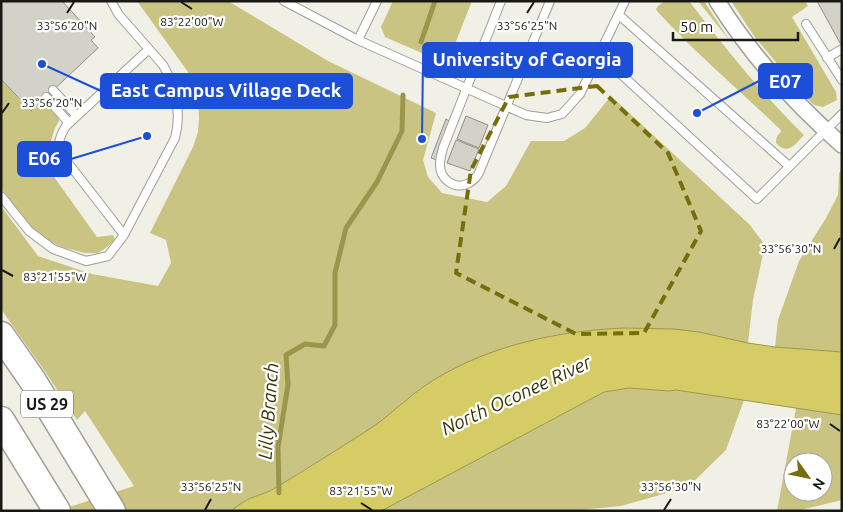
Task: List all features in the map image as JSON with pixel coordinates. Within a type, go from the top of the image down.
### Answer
[{"type":"highway","name":"US 29","points":[[1,335],[33,381],[107,502]]},
{"type":"highway","name":"US 29","points":[[1,420],[54,506]]},
{"type":"street","points":[[717,1],[760,62],[795,101],[842,145]]},
{"type":"lane","points":[[1,196],[29,232],[53,249],[86,261],[108,256],[124,235],[175,138],[178,128],[178,107],[174,88],[162,65],[119,15],[110,1]]},
{"type":"lane","points":[[284,1],[358,40],[467,89],[526,115],[547,118],[562,114],[580,94],[625,1]]},
{"type":"lane","points":[[358,40],[377,1]]},
{"type":"lane","points":[[501,1],[439,164],[442,176],[449,182],[460,186],[470,183],[478,175],[550,1]]},
{"type":"lane","points":[[619,15],[789,166]]},
{"type":"lane","points":[[806,24],[842,80]]},
{"type":"lane","points":[[124,235],[58,147],[63,130],[69,123],[149,49]]},
{"type":"lane","points":[[827,58],[842,49]]},
{"type":"lane","points":[[599,54],[757,199],[842,114]]},
{"type":"lane","points":[[53,90],[77,116]]},
{"type":"lane","points":[[46,97],[69,123]]},
{"type":"highlighted area","points":[[597,86],[668,153],[701,231],[644,333],[576,334],[456,273],[471,170],[509,97]]},
{"type":"shaded area","points":[[137,1],[228,1],[328,61],[436,113],[423,160],[428,177],[442,193],[487,202],[506,186],[531,141],[564,141],[585,128],[611,96],[750,225],[765,245],[753,300],[748,343],[699,332],[649,328],[574,332],[550,336],[501,349],[421,388],[378,424],[272,490],[246,500],[231,511],[57,511],[134,486],[85,411],[77,420],[1,309],[1,206],[38,256],[92,274],[158,286],[171,263],[166,240],[150,233],[193,147],[198,132],[198,100],[188,72]]},
{"type":"shaded area","points":[[393,1],[472,1],[447,64],[385,37],[381,27]]},
{"type":"shaded area","points":[[665,1],[689,1],[744,70],[804,135],[795,145],[788,149],[780,147],[776,143],[777,137],[781,132],[780,129],[702,57],[657,11],[658,6]]},
{"type":"shaded area","points":[[698,1],[704,1],[730,41]]},
{"type":"shaded area","points":[[731,1],[805,1],[808,6],[792,17],[836,92],[837,100],[823,107],[814,105],[754,36]]},
{"type":"shaded area","points":[[1,79],[30,111],[43,100],[58,117],[59,121],[51,141],[37,153],[97,237],[113,235],[115,240],[98,253],[85,253],[62,247],[49,241],[32,228],[1,188]]},
{"type":"shaded area","points":[[842,169],[842,352],[775,347],[778,320],[799,261],[838,195],[839,173]]},
{"type":"shaded area","points":[[628,388],[676,390],[744,400],[726,450],[688,487],[621,506],[570,511],[381,511],[604,392]]},
{"type":"shaded area","points":[[796,408],[842,415],[842,500],[796,511],[777,511],[783,478],[783,502],[833,502],[833,452],[788,452]]},
{"type":"water","name":"North Oconee River","points":[[624,328],[674,329],[775,347],[842,352],[842,415],[676,390],[629,388],[604,392],[381,511],[231,511],[247,500],[272,490],[365,432],[432,381],[477,358],[525,342],[549,337],[574,332]]},
{"type":"building","points":[[1,1],[62,1],[95,37],[91,40],[98,48],[31,111],[1,79]]},
{"type":"building","points":[[817,1],[842,1],[842,42],[840,43]]},
{"type":"building","points":[[466,116],[488,125],[479,148],[457,139]]},
{"type":"building","points":[[446,119],[451,122],[437,160],[431,158]]},
{"type":"building","points":[[456,140],[479,149],[470,171],[447,163]]},
{"type":"waterway","name":"Lilly Branch","points":[[421,42],[435,1]]},
{"type":"waterway","name":"Lilly Branch","points":[[279,493],[278,447],[288,385],[286,355],[305,344],[324,346],[335,325],[335,273],[346,228],[377,182],[402,131],[403,95]]},
{"type":"place","name":"East Campus Village Deck","points":[[42,64]]},
{"type":"place","name":"E07","points":[[697,113]]},
{"type":"place","name":"E06","points":[[147,136]]},
{"type":"place","name":"University of Georgia","points":[[422,139]]}]
